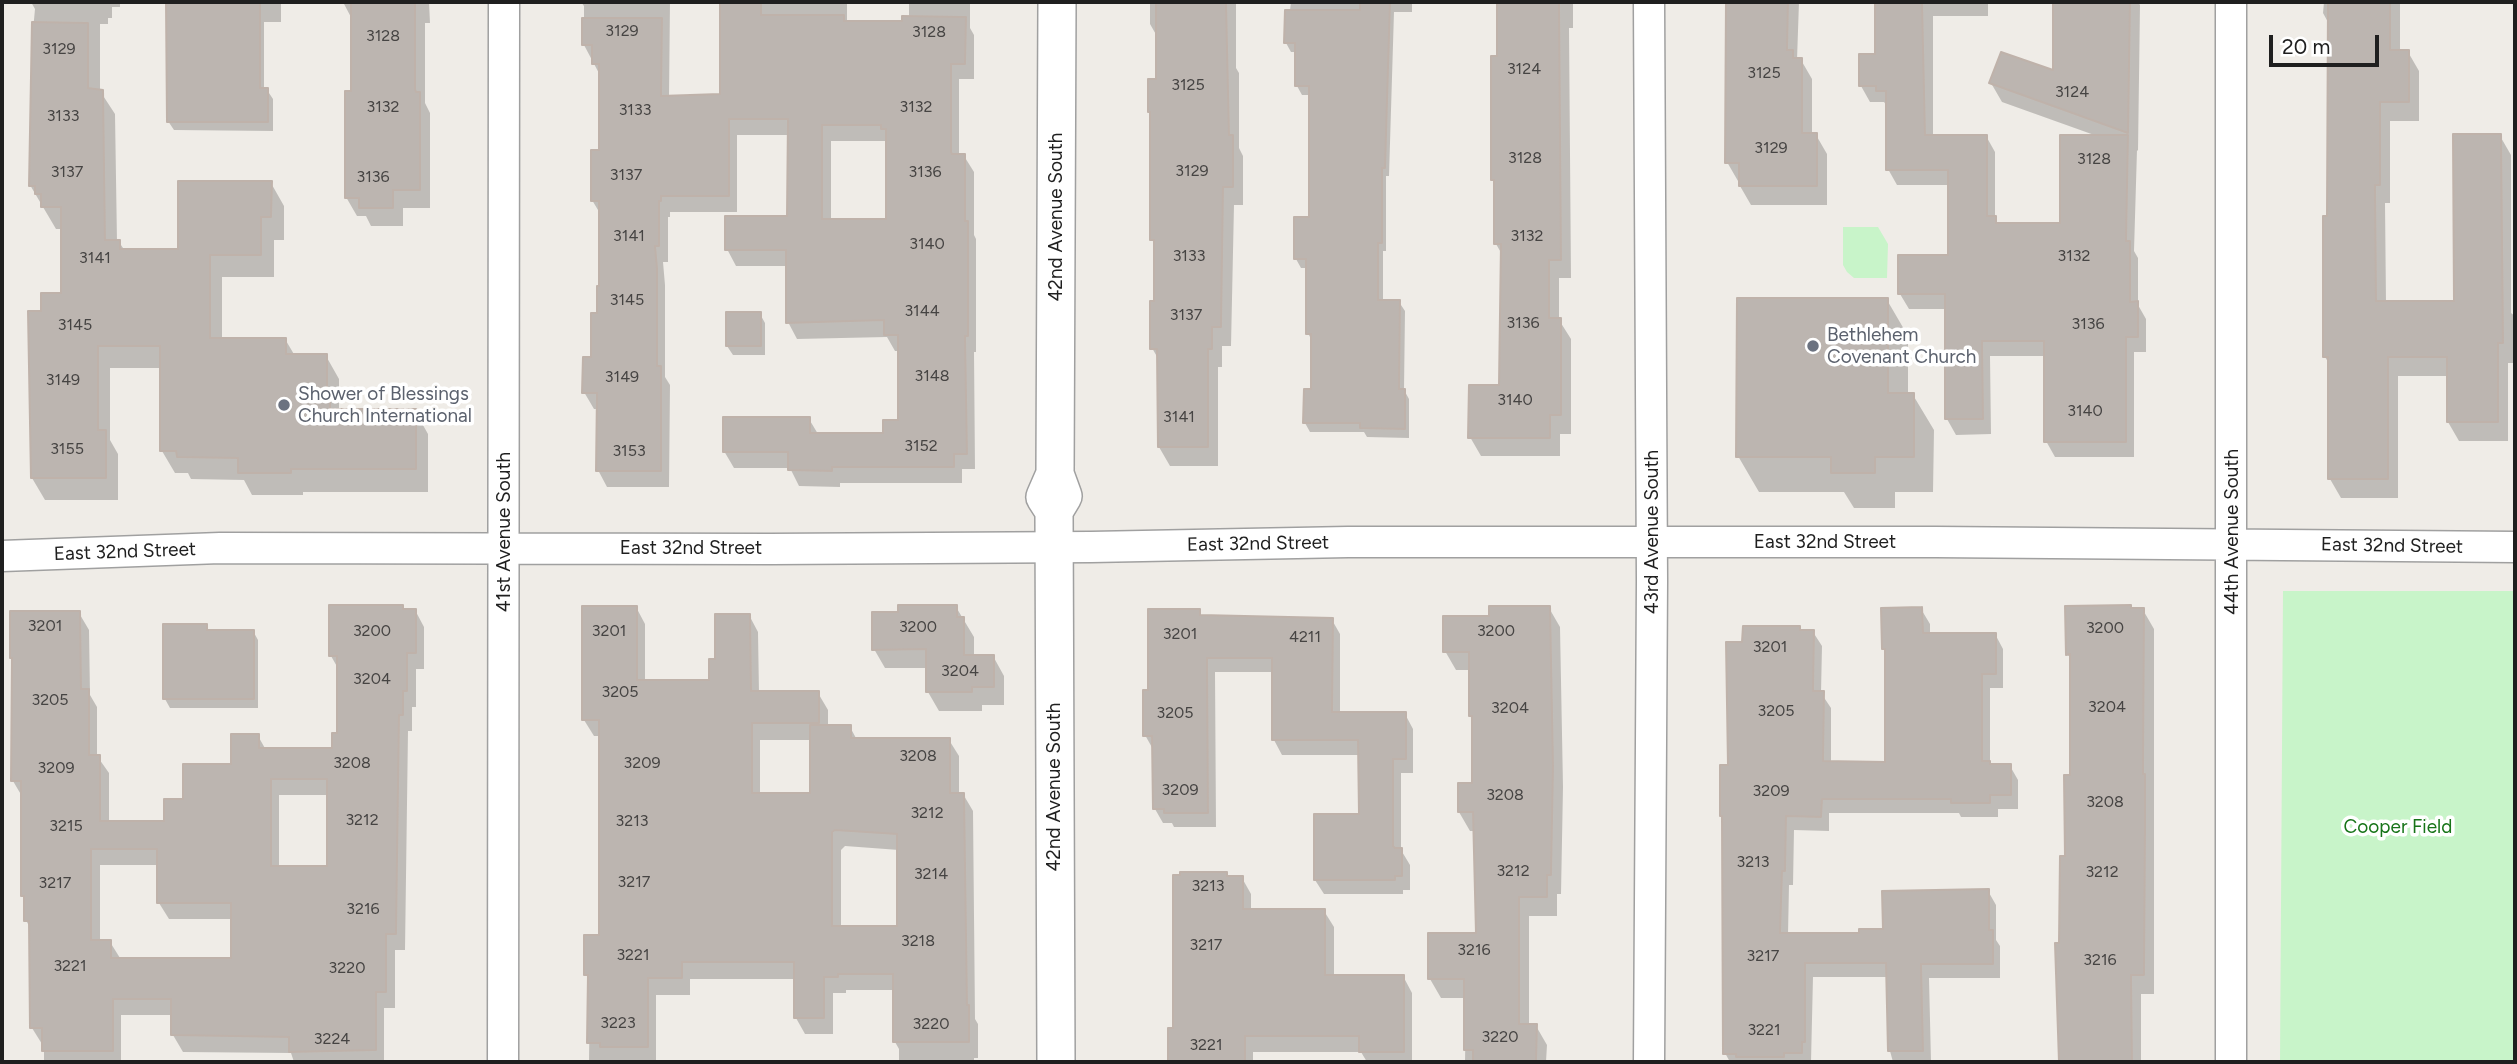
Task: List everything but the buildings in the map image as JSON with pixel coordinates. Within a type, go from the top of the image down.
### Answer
[{"type":"street","name":"41st Avenue South","points":[[503,1062],[504,2]]},
{"type":"street","name":"42nd Avenue South","points":[[1056,1062],[1053,528],[1045,497],[1055,474],[1057,2]]},
{"type":"street","name":"43rd Avenue South","points":[[1649,2],[1652,541],[1649,1062]]},
{"type":"street","name":"44th Avenue South","points":[[2231,2],[2231,1062]]},
{"type":"street","name":"East 32nd Street","points":[[2,556],[220,548],[771,549],[1053,528],[1652,541],[2515,547]]},
{"type":"green space","points":[[1843,227],[1878,227],[1888,244],[1887,278],[1854,278],[1847,272],[1843,265]]},
{"type":"green space","name":"Cooper Field","points":[[2283,591],[2515,591],[2515,1062],[2280,1062]]},
{"type":"place","name":"Bethlehem Covenant Church","points":[[1813,346]]},
{"type":"place","name":"Shower of Blessings Church International","points":[[284,405]]}]
